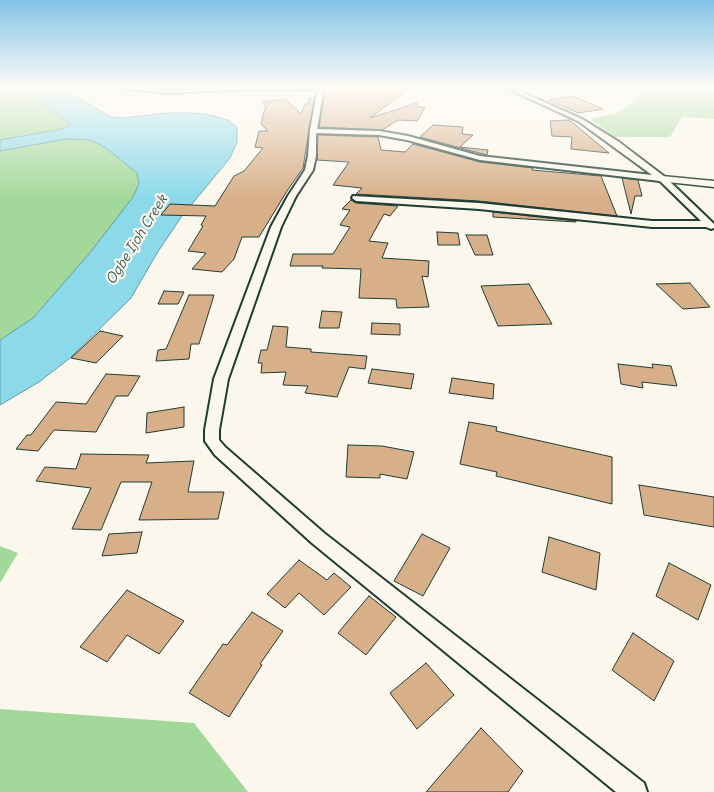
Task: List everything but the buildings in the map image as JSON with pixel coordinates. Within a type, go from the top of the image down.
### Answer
[{"type":"street","points":[[315,125],[309,170],[292,196],[276,227],[221,379],[212,430],[212,441],[220,451],[318,538],[635,792]]},
{"type":"street","points":[[587,125],[662,179],[711,226]]},
{"type":"street","points":[[314,131],[379,133],[408,138],[480,158],[714,184]]},
{"type":"street","points":[[356,198],[479,206],[652,224],[711,226]]},
{"type":"green space","points":[[0,125],[69,125],[62,129],[0,140]]},
{"type":"green space","points":[[598,125],[677,125],[670,137],[615,137]]},
{"type":"green space","points":[[81,138],[91,140],[106,148],[138,173],[139,184],[133,197],[89,254],[33,318],[0,340],[0,151]]},
{"type":"green space","points":[[0,546],[18,553],[0,583]]},
{"type":"green space","points":[[0,709],[194,723],[248,792],[0,792]]},
{"type":"water","name":"Ogbe Ijoh Creek","points":[[69,125],[234,125],[237,127],[237,142],[230,158],[182,216],[157,253],[131,298],[70,358],[39,382],[0,405],[0,340],[33,318],[89,254],[133,197],[139,184],[137,173],[106,148],[91,140],[66,139],[0,151],[0,140],[62,129]]}]
